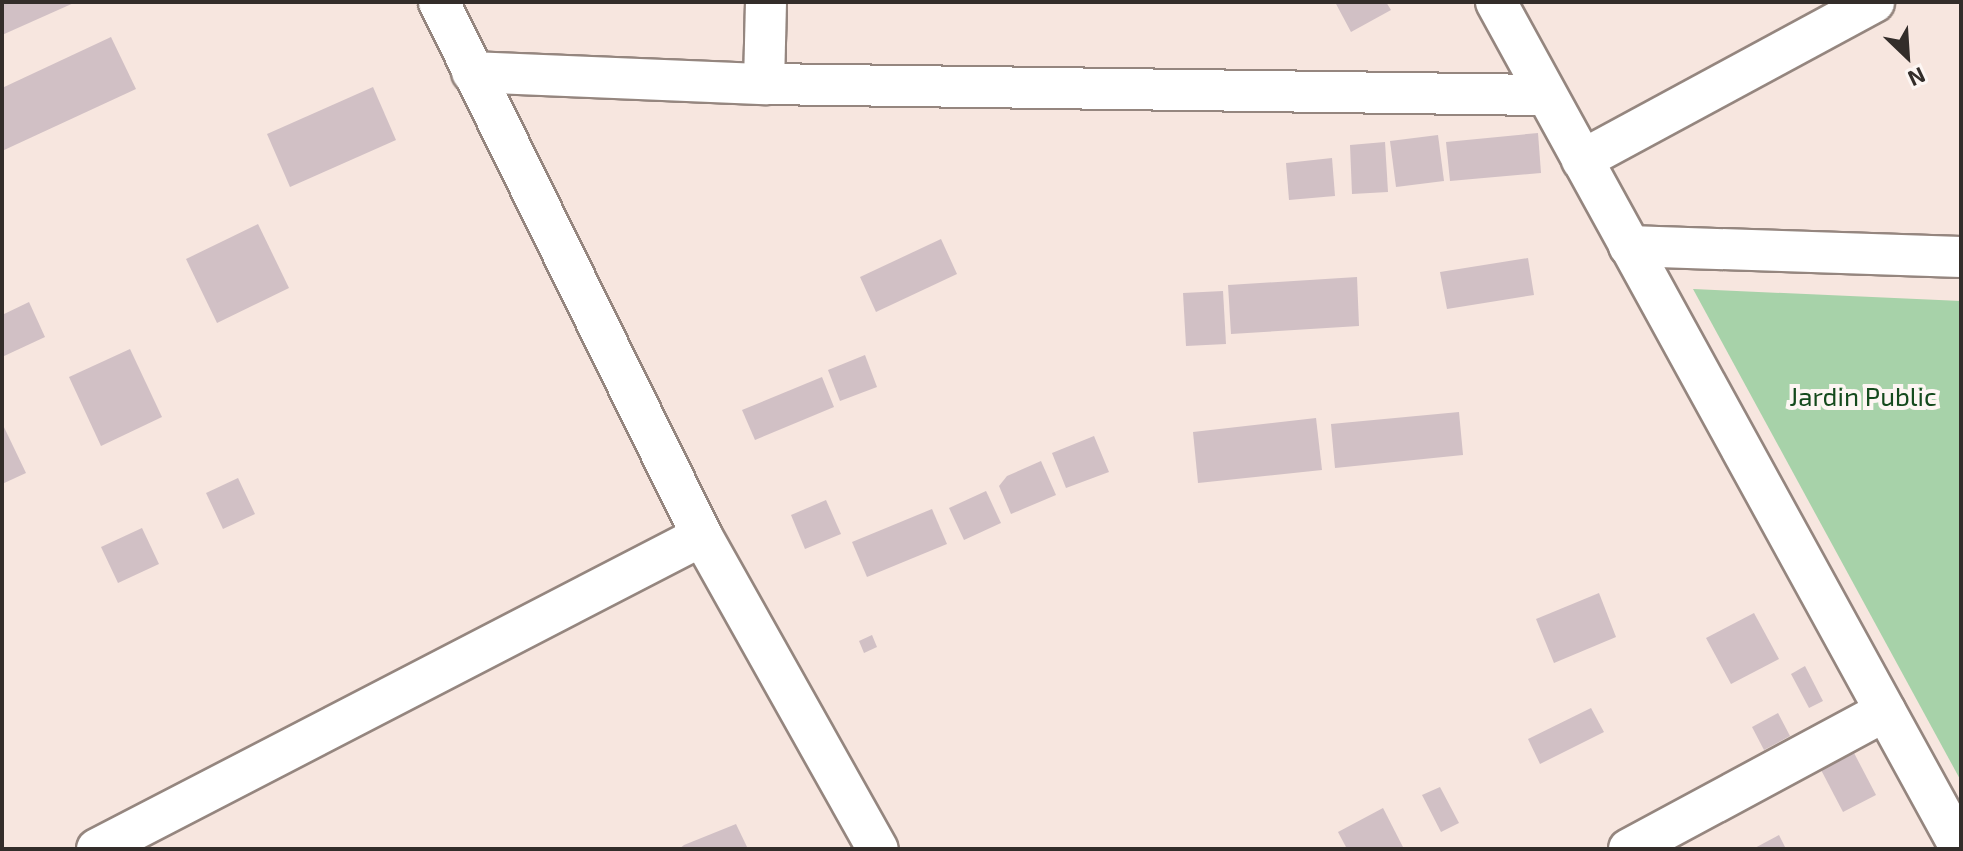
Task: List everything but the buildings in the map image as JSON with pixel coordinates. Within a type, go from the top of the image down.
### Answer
[{"type":"street","points":[[439,2],[702,536],[878,849]]},
{"type":"street","points":[[764,84],[766,2]]},
{"type":"street","points":[[1496,2],[1961,849]]},
{"type":"street","points":[[1582,160],[1874,2]]},
{"type":"street","points":[[472,72],[764,84],[1546,95]]},
{"type":"street","points":[[1629,246],[1961,257]]},
{"type":"street","points":[[97,849],[702,536]]},
{"type":"street","points":[[1629,849],[1885,711]]},
{"type":"green space","name":"Jardin Public","points":[[1693,289],[1961,301],[1961,781]]}]
